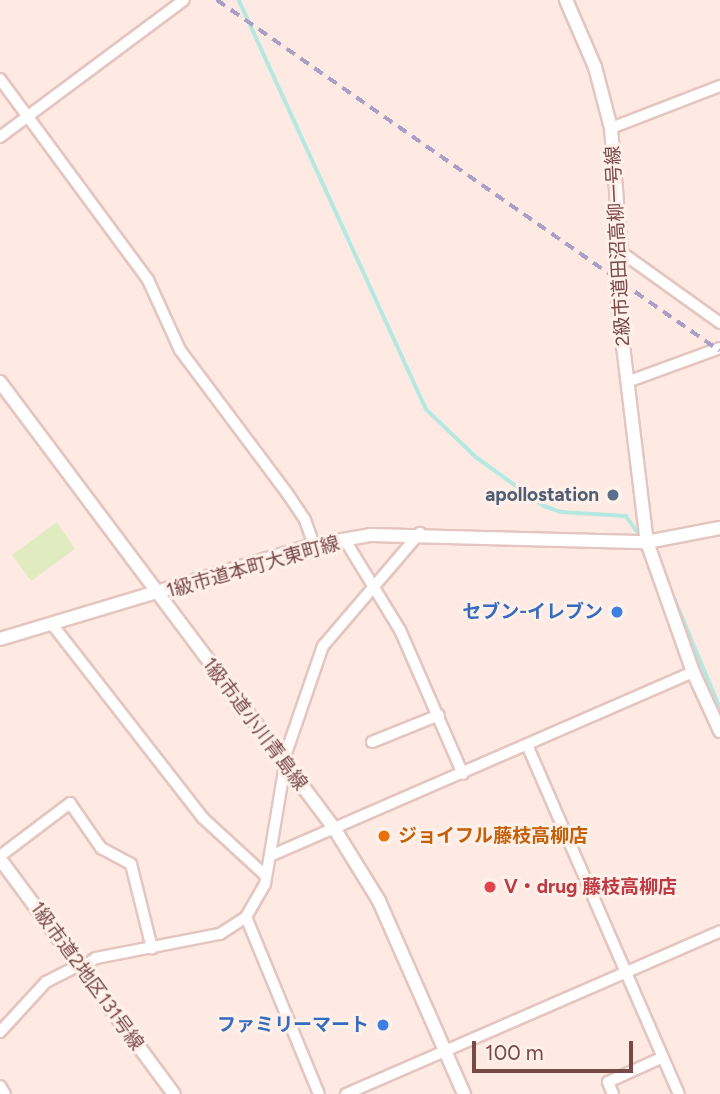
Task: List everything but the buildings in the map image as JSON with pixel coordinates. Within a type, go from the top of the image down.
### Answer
[{"type":"street","points":[[0,137],[184,0]]},
{"type":"street","name":"2級市道田沼高柳一号線","points":[[566,0],[595,67],[611,128],[621,252],[618,304],[647,542],[693,671],[720,731]]},
{"type":"street","points":[[0,79],[148,280],[180,350],[287,493],[305,520],[314,545]]},
{"type":"street","points":[[611,128],[720,86]]},
{"type":"street","points":[[621,252],[720,323]]},
{"type":"street","points":[[627,382],[720,348]]},
{"type":"street","name":"1級市道小川青島線","points":[[0,382],[334,828],[379,901],[464,1094]]},
{"type":"street","name":"1級市道本町大東町線","points":[[0,639],[314,545],[345,540],[421,533],[544,542],[647,542],[720,528]]},
{"type":"street","points":[[0,1031],[46,982],[96,958],[220,934],[246,918],[260,900],[270,856],[284,763],[323,646],[421,533]]},
{"type":"street","points":[[345,540],[375,586],[439,715],[463,774]]},
{"type":"street","points":[[52,624],[203,818],[264,874]]},
{"type":"street","points":[[270,856],[528,747],[693,671]]},
{"type":"street","points":[[372,742],[439,715]]},
{"type":"street","points":[[528,747],[679,1094]]},
{"type":"street","points":[[0,857],[71,803],[101,848],[131,864],[152,948]]},
{"type":"street","name":"1級市道2地区131号線","points":[[0,857],[174,1094]]},
{"type":"street","points":[[246,918],[319,1094]]},
{"type":"street","points":[[346,1094],[720,931]]},
{"type":"street","points":[[613,1094],[608,1082],[663,1057]]},
{"type":"street","points":[[0,1086],[5,1094]]},
{"type":"green space","points":[[57,522],[75,549],[31,581],[12,555]]},
{"type":"waterway","points":[[239,0],[426,409],[476,457],[544,506],[561,512],[626,516],[642,538]]},
{"type":"waterway","points":[[671,590],[720,708]]},
{"type":"railway","points":[[217,0],[720,351]]},
{"type":"place","name":"apollostation","points":[[613,495]]},
{"type":"place","name":"セブン-イレブン","points":[[617,612]]},
{"type":"place","name":"ジョイフル藤枝高柳店","points":[[384,836]]},
{"type":"place","name":"V・drug 藤枝高柳店","points":[[490,887]]},
{"type":"place","name":"ファミリーマート","points":[[383,1025]]}]
